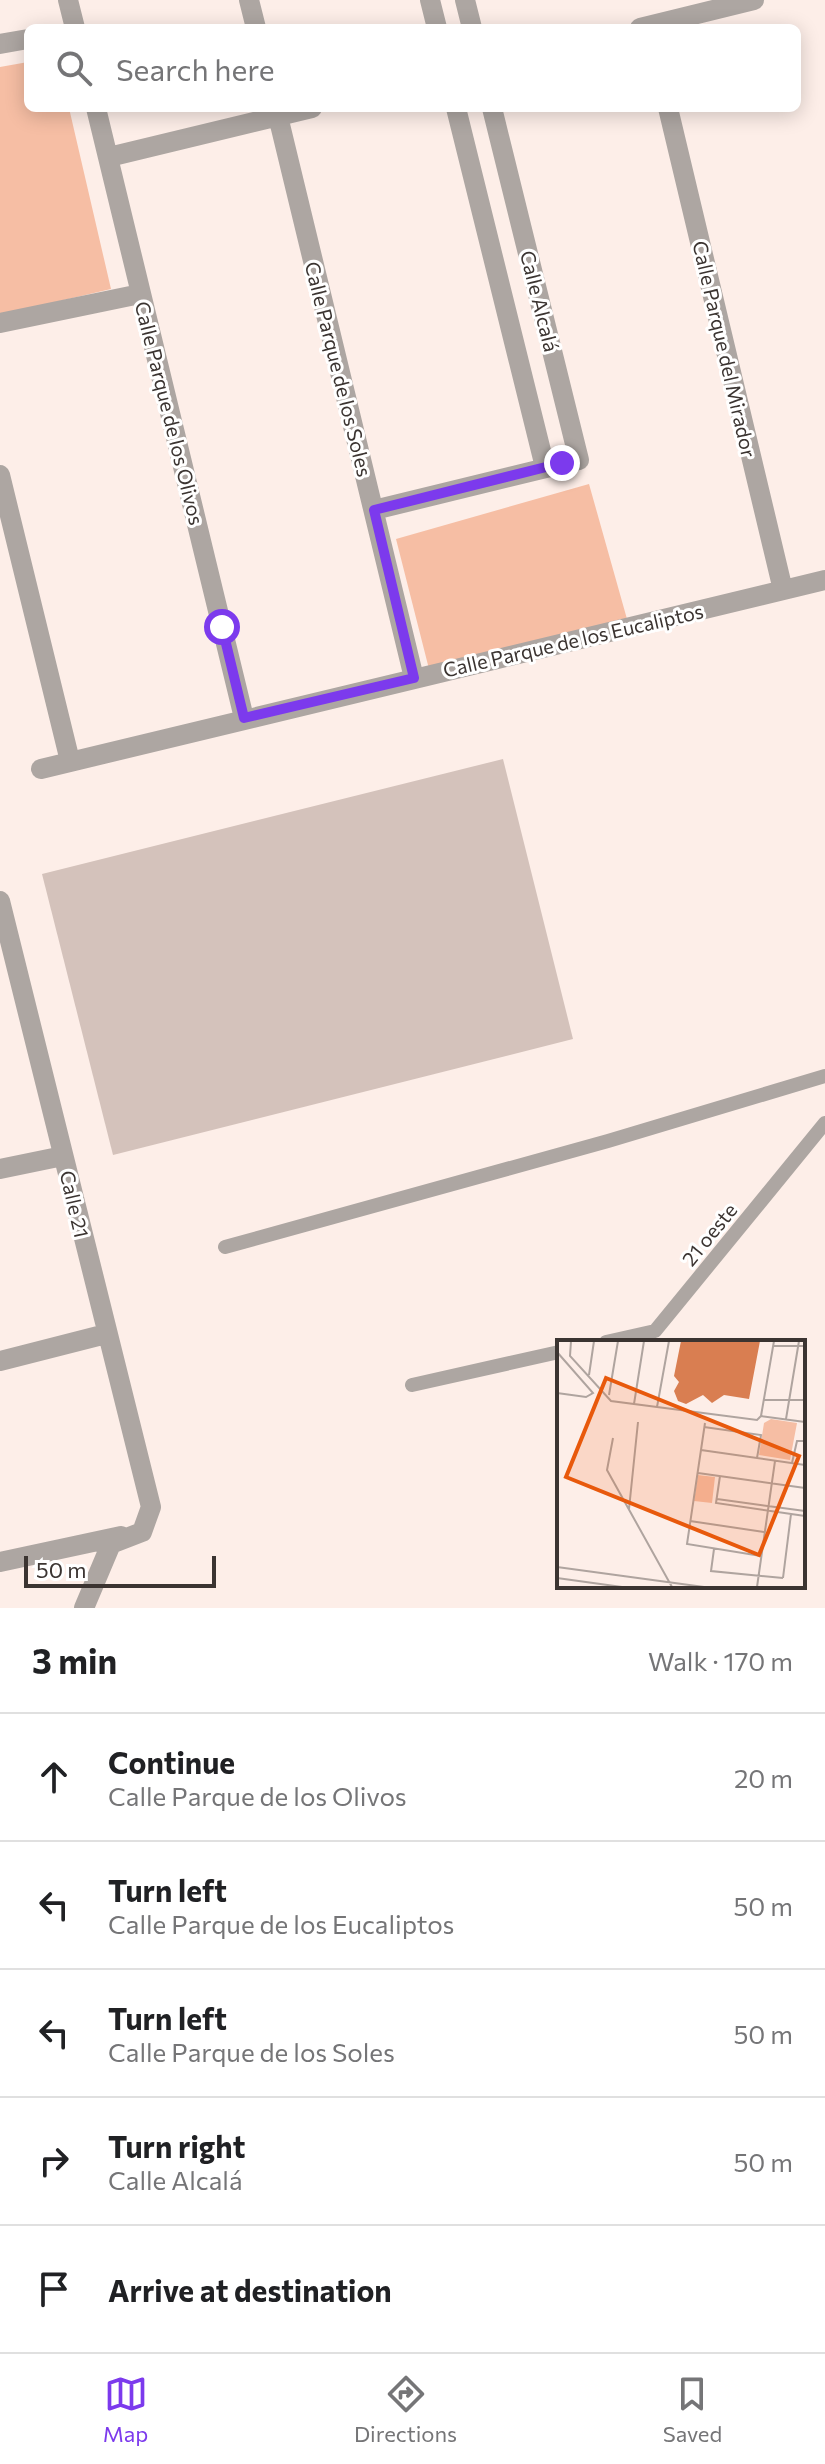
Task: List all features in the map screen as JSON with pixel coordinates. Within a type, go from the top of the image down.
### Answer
[{"type":"street","points":[[68,0],[74,24]]},
{"type":"street","points":[[249,0],[255,24]]},
{"type":"street","points":[[430,0],[436,24]]},
{"type":"street","points":[[465,0],[471,24]]},
{"type":"street","points":[[658,24],[754,0]]},
{"type":"street","points":[[0,44],[24,40]]},
{"type":"street","name":"Calle Parque de los Olivos","points":[[97,112],[244,718]]},
{"type":"street","points":[[109,157],[277,112]]},
{"type":"street","name":"Calle Parque de los Soles","points":[[277,112],[414,678]]},
{"type":"street","name":"Calle Alcalá","points":[[457,112],[545,467]]},
{"type":"street","name":"Calle Alcalá","points":[[374,510],[579,460],[493,112]]},
{"type":"street","name":"Calle Parque del Mirador","points":[[669,112],[783,590]]},
{"type":"street","points":[[0,323],[140,294]]},
{"type":"street","points":[[0,475],[70,761]]},
{"type":"street","name":"Calle Parque de los Eucaliptos","points":[[41,769],[825,580]]},
{"type":"street","name":"Calle 21","points":[[0,901],[151,1507],[142,1532]]},
{"type":"street","points":[[0,1169],[63,1156]]},
{"type":"street","points":[[0,1361],[106,1334]]},
{"type":"street","points":[[0,1562],[142,1532]]},
{"type":"street","points":[[84,1608],[111,1544],[142,1532]]},
{"type":"lane","points":[[225,1247],[608,1141],[825,1076]]},
{"type":"lane","name":"21 oeste","points":[[615,1340],[655,1331],[825,1123]]},
{"type":"lane","points":[[412,1385],[557,1352]]},
{"type":"shaded area","points":[[24,63],[24,112],[70,112],[111,289],[0,315],[0,67]]},
{"type":"shaded area","points":[[589,484],[627,619],[429,669],[396,539]]},
{"type":"building","points":[[503,759],[573,1039],[113,1155],[42,874]]},
{"type":"route","points":[[222,627],[244,718],[414,678],[374,510],[562,463]]}]
